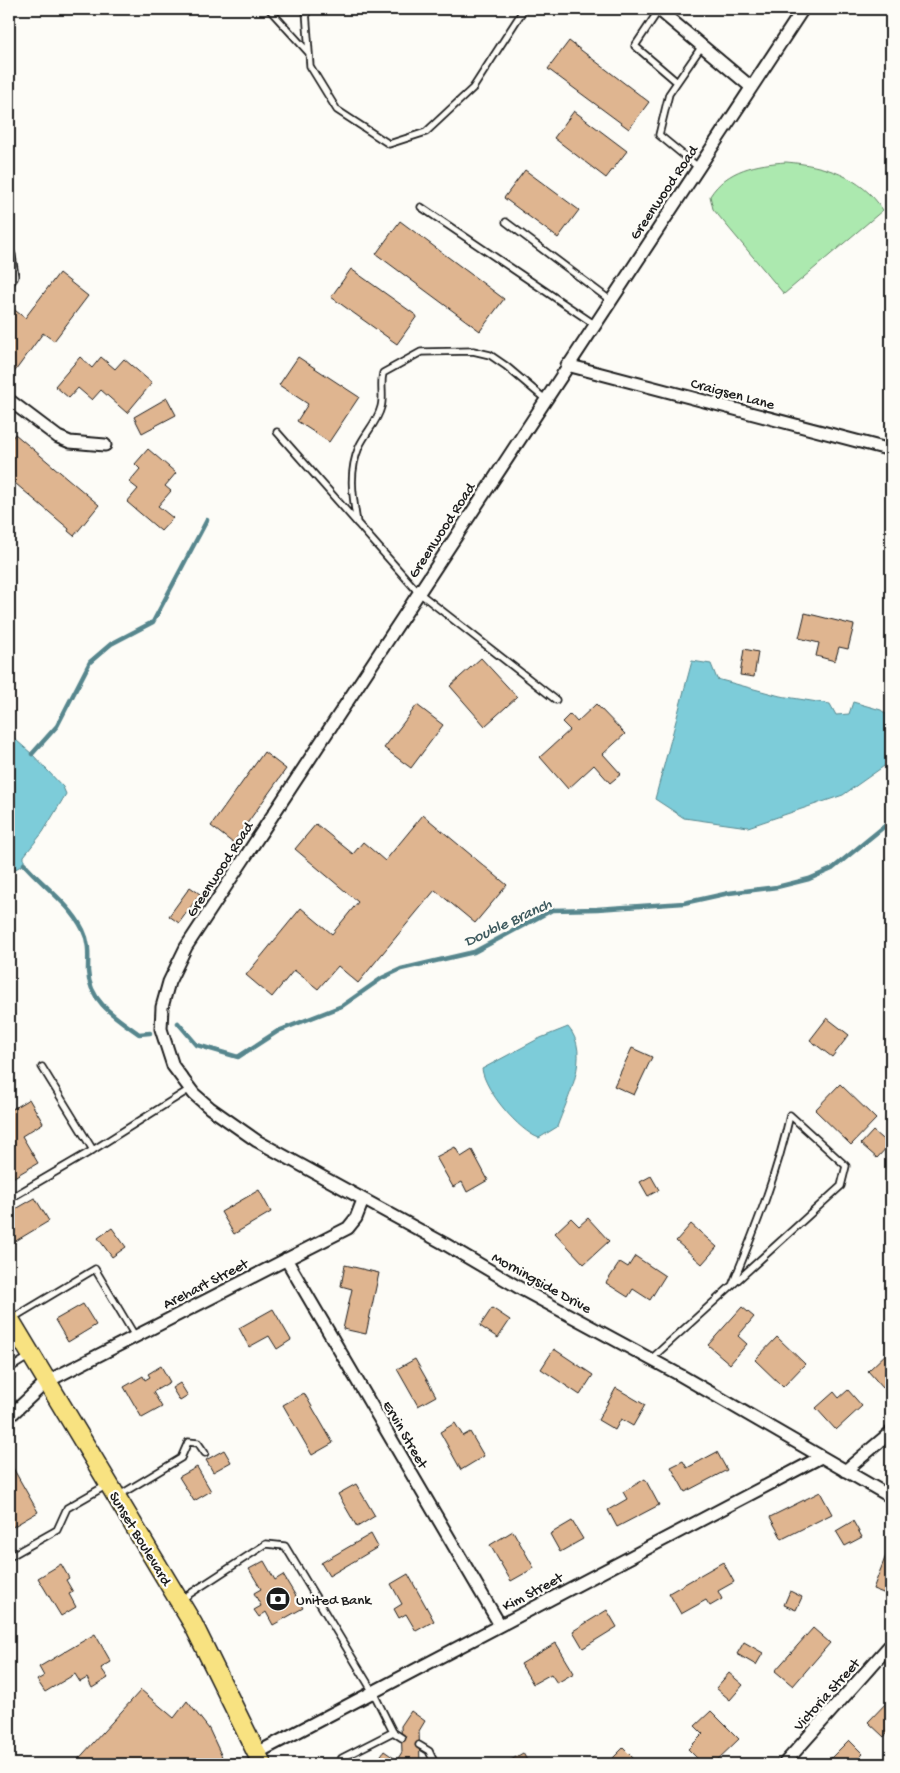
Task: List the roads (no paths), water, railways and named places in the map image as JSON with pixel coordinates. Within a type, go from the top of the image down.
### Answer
[{"type":"main road","name":"Sunset Boulevard","points":[[9,1319],[179,1601],[221,1678],[259,1759]]},
{"type":"street","points":[[659,9],[751,87]]},
{"type":"street","name":"Greenwood Road","points":[[188,1086],[173,1066],[161,1029],[162,1007],[169,982],[186,947],[567,364],[803,9]]},
{"type":"street","points":[[9,256],[12,276],[9,280]]},
{"type":"street","name":"Craigsen Lane","points":[[567,364],[891,450]]},
{"type":"street","points":[[9,400],[58,437],[70,442],[105,444]]},
{"type":"street","name":"Morningside Drive","points":[[188,1086],[210,1108],[257,1140],[445,1244],[523,1290],[651,1359],[891,1497]]},
{"type":"street","name":"Arehart Street","points":[[9,1417],[46,1382],[348,1228],[356,1218],[363,1200]]},
{"type":"street","name":"Ervin Street","points":[[286,1259],[500,1625]]},
{"type":"street","points":[[844,1471],[891,1432]]},
{"type":"street","name":"Kim Street","points":[[259,1759],[373,1692],[821,1457]]},
{"type":"street","name":"Victoria Street","points":[[784,1764],[891,1644]]},
{"type":"lane","points":[[269,9],[309,53]]},
{"type":"lane","points":[[308,9],[306,11],[310,66],[337,110],[389,144],[426,132],[473,88],[524,9]]},
{"type":"lane","points":[[659,9],[635,46],[677,82]]},
{"type":"lane","points":[[698,167],[659,135],[669,94],[702,46]]},
{"type":"lane","points":[[421,207],[594,324]]},
{"type":"lane","points":[[506,222],[610,300]]},
{"type":"lane","points":[[358,523],[351,481],[359,447],[376,423],[382,404],[380,385],[383,373],[421,352],[474,351],[490,355],[545,399]]},
{"type":"lane","points":[[277,432],[418,592],[556,700]]},
{"type":"lane","points":[[42,1067],[93,1150]]},
{"type":"lane","points":[[9,1199],[93,1150],[188,1086]]},
{"type":"lane","points":[[651,1359],[841,1186],[846,1166],[790,1115],[781,1155],[765,1206],[734,1283]]},
{"type":"lane","points":[[9,1319],[95,1269],[135,1336]]},
{"type":"lane","points":[[9,1369],[31,1356]]},
{"type":"lane","points":[[9,1557],[57,1530],[67,1508],[112,1491],[181,1458],[188,1442],[198,1443],[205,1453]]},
{"type":"lane","points":[[179,1601],[266,1544],[284,1546],[373,1692],[393,1732],[402,1738]]},
{"type":"lane","points":[[337,1764],[342,1758],[393,1732]]},
{"type":"lane","points":[[419,1745],[429,1751],[436,1764]]},
{"type":"water","points":[[692,661],[711,664],[717,679],[780,696],[830,704],[836,715],[849,714],[853,702],[881,710],[891,718],[891,758],[887,764],[843,795],[748,827],[684,818],[655,799]]},
{"type":"water","points":[[9,734],[32,754],[63,787],[66,794],[43,832],[24,856],[24,864],[9,873]]},
{"type":"water","points":[[568,1027],[575,1038],[578,1050],[575,1077],[557,1127],[539,1138],[522,1127],[504,1109],[489,1088],[482,1069],[538,1039]]},
{"type":"waterway","points":[[32,754],[57,726],[90,662],[111,644],[153,622],[207,520]]},
{"type":"waterway","name":"Double Branch","points":[[178,1023],[197,1045],[238,1057],[278,1031],[342,1006],[382,978],[401,969],[474,952],[552,910],[684,903],[729,893],[777,887],[809,879],[832,869],[891,821]]},
{"type":"waterway","name":"Double Branch","points":[[24,864],[63,903],[83,930],[88,945],[88,971],[93,992],[113,1015],[139,1034],[150,1033]]},
{"type":"place","name":"United Bank","points":[[278,1599]]}]
